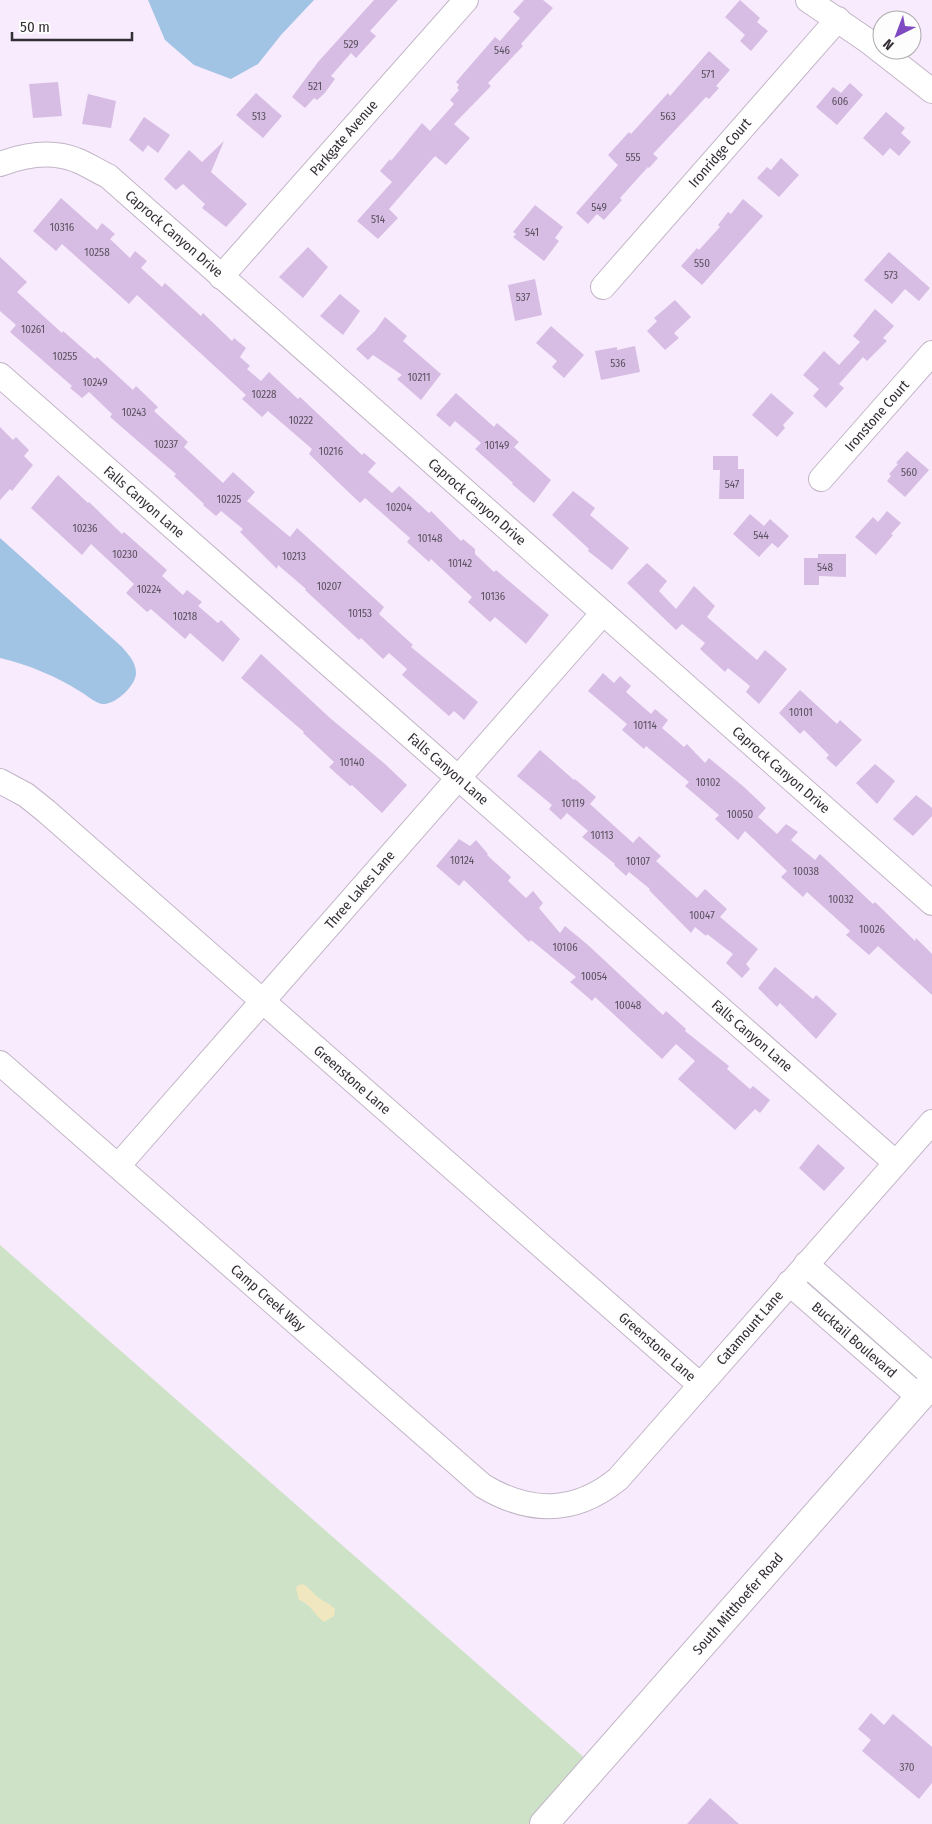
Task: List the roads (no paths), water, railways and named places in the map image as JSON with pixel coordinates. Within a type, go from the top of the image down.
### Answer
[{"type":"main road","name":"South Mitthoefer Road","points":[[544,1824],[928,1385]]},
{"type":"street","name":"Parkgate Avenue","points":[[222,277],[466,0]]},
{"type":"street","points":[[808,0],[838,19],[915,76],[932,91]]},
{"type":"street","name":"Ironridge Court","points":[[602,287],[838,19]]},
{"type":"street","name":"Caprock Canyon Drive","points":[[0,164],[18,157],[43,154],[75,160],[108,176],[932,903]]},
{"type":"street","name":"Ironstone Court","points":[[822,479],[932,353]]},
{"type":"street","name":"Falls Canyon Lane","points":[[0,375],[896,1163]]},
{"type":"street","name":"Three Lakes Lane","points":[[118,1166],[603,613]]},
{"type":"street","name":"Greenstone Lane","points":[[0,781],[26,795],[46,811],[700,1385]]},
{"type":"street","name":"Camp Creek Way","points":[[0,1063],[483,1486],[499,1496],[514,1502],[551,1507]]},
{"type":"street","name":"Catamount Lane","points":[[551,1507],[590,1498],[618,1479],[932,1122]]},
{"type":"street","name":"Bucktail Boulevard","points":[[806,1264],[928,1385]]},
{"type":"street","name":"Bucktail Boulevard","points":[[790,1283],[928,1385]]},
{"type":"water","points":[[148,0],[314,0],[281,35],[258,64],[231,79],[194,65],[165,40]]},
{"type":"water","points":[[0,538],[129,655],[135,665],[135,678],[133,683],[120,697],[110,703],[99,703],[52,676],[0,658]]}]
